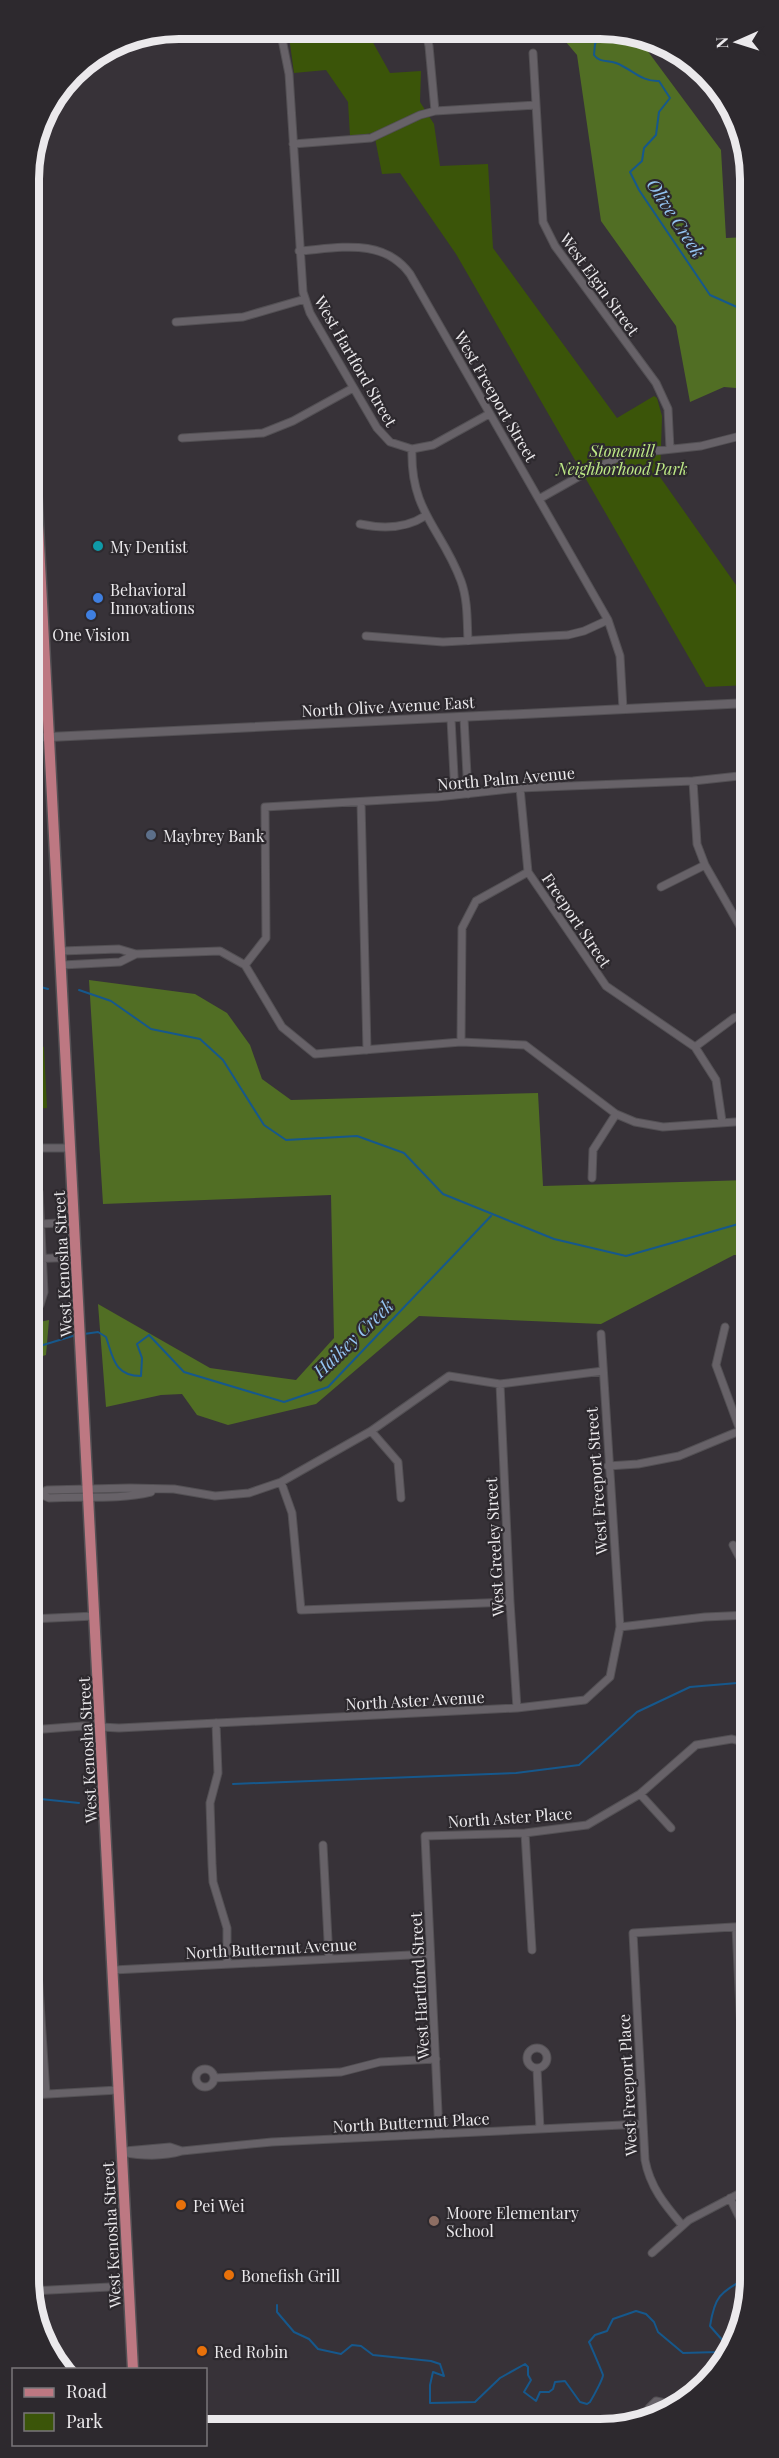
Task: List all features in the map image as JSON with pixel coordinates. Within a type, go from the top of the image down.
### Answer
[{"type":"main road","name":"West Kenosha Street","points":[[39,528],[133,2368]]},
{"type":"street","name":"West Hartford Street","points":[[282,39],[288,61],[301,284],[305,300],[310,313],[381,434],[390,442],[412,449]]},
{"type":"street","points":[[427,39],[435,111]]},
{"type":"street","name":"West Elgin Street","points":[[533,53],[541,210],[545,229],[555,246],[656,383],[668,409],[670,449]]},
{"type":"street","points":[[294,144],[370,138],[420,115],[435,111],[536,105]]},
{"type":"street","name":"West Freeport Street","points":[[299,251],[363,247],[382,251],[397,260],[410,274],[608,620],[620,656],[623,709]]},
{"type":"street","points":[[176,322],[243,317],[305,300]]},
{"type":"street","points":[[182,438],[263,433],[293,421],[353,388]]},
{"type":"street","points":[[468,641],[465,594],[461,579],[425,516],[413,479],[412,449],[433,445],[489,414]]},
{"type":"street","points":[[540,499],[616,458],[639,451],[701,446],[740,436]]},
{"type":"street","points":[[360,524],[393,527],[411,523],[425,516]]},
{"type":"street","points":[[366,636],[443,642],[568,635],[584,631],[608,620]]},
{"type":"street","name":"North Olive Avenue East","points":[[39,738],[740,703]]},
{"type":"street","points":[[451,718],[455,795]]},
{"type":"street","points":[[464,718],[468,794]]},
{"type":"street","name":"North Palm Avenue","points":[[245,964],[266,938],[265,807],[455,795],[520,788],[693,781],[740,777]]},
{"type":"street","points":[[693,781],[697,844],[705,865],[740,926]]},
{"type":"street","name":"Freeport Street","points":[[520,788],[528,872],[606,986],[695,1047],[716,1080],[722,1122]]},
{"type":"street","points":[[361,802],[367,1050]]},
{"type":"street","points":[[661,887],[705,865]]},
{"type":"street","points":[[461,1042],[462,928],[476,901],[528,872]]},
{"type":"street","points":[[62,951],[119,949],[135,954],[220,951],[245,964],[282,1027],[315,1054],[461,1042],[525,1045],[616,1114],[635,1122],[663,1127],[740,1121]]},
{"type":"street","points":[[62,966],[120,962],[135,954]]},
{"type":"street","points":[[695,1047],[740,1016]]},
{"type":"street","points":[[592,1178],[593,1150],[616,1114]]},
{"type":"street","points":[[39,1148],[71,1148]]},
{"type":"street","points":[[39,1192],[44,1258],[44,1292],[39,1306]]},
{"type":"street","points":[[40,1224],[75,1222]]},
{"type":"street","points":[[39,1258],[77,1257]]},
{"type":"street","points":[[608,1466],[638,1464],[679,1456],[740,1430],[716,1365],[725,1327]]},
{"type":"street","name":"West Freeport Street","points":[[601,1334],[620,1627]]},
{"type":"street","points":[[39,1494],[47,1490],[89,1493],[174,1489],[215,1496],[249,1493],[281,1482],[371,1431],[449,1376],[500,1384],[603,1371]]},
{"type":"street","name":"West Greeley Street","points":[[500,1384],[517,1708]]},
{"type":"street","points":[[371,1431],[398,1462],[401,1498]]},
{"type":"street","points":[[281,1482],[292,1513],[301,1610],[510,1602]]},
{"type":"street","points":[[733,1545],[740,1558]]},
{"type":"street","points":[[39,1619],[95,1616]]},
{"type":"street","points":[[620,1627],[740,1616]]},
{"type":"street","name":"North Aster Avenue","points":[[39,1729],[82,1726],[119,1728],[517,1708],[585,1700],[610,1677],[620,1627]]},
{"type":"street","points":[[216,1723],[218,1773],[210,1803],[213,1882],[227,1928],[228,1964]]},
{"type":"street","name":"North Aster Place","points":[[425,1836],[525,1833],[587,1825],[640,1794],[696,1745],[732,1739],[740,1741]]},
{"type":"street","points":[[640,1794],[671,1828]]},
{"type":"street","points":[[525,1833],[532,1950]]},
{"type":"street","name":"West Hartford Street","points":[[425,1836],[439,2134]]},
{"type":"street","points":[[322,1845],[329,1959]]},
{"type":"street","points":[[740,1927],[736,1927],[740,1982]]},
{"type":"street","name":"West Freeport Place","points":[[682,2225],[657,2194],[648,2175],[644,2154],[633,1933],[736,1927]]},
{"type":"street","name":"North Butternut Avenue","points":[[113,1970],[430,1954]]},
{"type":"street","points":[[39,1987],[46,2094]]},
{"type":"street","points":[[214,2078],[341,2072],[376,2063],[436,2059]]},
{"type":"street","points":[[537,2069],[540,2129]]},
{"type":"street","points":[[39,2094],[118,2090]]},
{"type":"street","name":"North Butternut Place","points":[[122,2152],[140,2148],[170,2147],[182,2151],[272,2142],[643,2124]]},
{"type":"street","points":[[652,2253],[682,2225],[740,2193]]},
{"type":"street","points":[[730,2198],[740,2218]]},
{"type":"street","points":[[39,2291],[129,2286]]},
{"type":"street","points":[[649,2409],[656,2401],[664,2403]]},
{"type":"green space","name":"Stonemill Neighborhood Park","points":[[289,39],[371,39],[390,73],[421,71],[420,102],[434,124],[440,166],[488,164],[493,248],[617,418],[654,396],[657,398],[662,416],[660,477],[740,591],[740,685],[706,687],[456,254],[400,173],[382,174],[374,133],[350,136],[348,102],[326,70],[294,73]]},
{"type":"green space","points":[[563,39],[609,39],[644,46],[721,150],[726,238],[740,237],[740,388],[724,387],[690,402],[676,326],[601,221],[577,55]]},
{"type":"green space","points":[[89,980],[195,994],[227,1013],[250,1045],[262,1079],[291,1100],[538,1093],[543,1186],[740,1180],[740,1255],[734,1255],[601,1324],[419,1316],[316,1404],[228,1425],[197,1415],[182,1394],[161,1395],[106,1407],[98,1304],[210,1368],[296,1380],[334,1338],[331,1195],[103,1204]]},
{"type":"green space","points":[[39,1044],[44,1047],[47,1108],[39,1108]]},
{"type":"green space","points":[[49,1320],[46,1355],[39,1357],[39,1322]]},
{"type":"waterway","name":"Olive Creek","points":[[598,39],[595,44],[596,58],[616,63],[647,79],[659,81],[670,98],[659,112],[656,135],[644,148],[642,161],[630,172],[639,190],[710,295],[740,308]]},
{"type":"waterway","points":[[39,986],[48,989]]},
{"type":"waterway","points":[[79,990],[111,1001],[151,1029],[200,1039],[223,1060],[264,1125],[286,1140],[357,1136],[404,1153],[443,1194],[554,1239],[626,1256],[740,1224]]},
{"type":"waterway","name":"Haikey Creek","points":[[84,1334],[98,1332],[106,1337],[116,1364],[125,1373],[141,1376],[142,1358],[137,1344],[149,1335],[184,1372],[284,1402],[328,1387],[491,1216]]},
{"type":"waterway","name":"Haikey Creek","points":[[39,1346],[76,1335]]},
{"type":"waterway","points":[[233,1784],[516,1773],[579,1765],[637,1712],[690,1687],[740,1683]]},
{"type":"waterway","points":[[39,1799],[79,1803]]},
{"type":"waterway","points":[[724,2345],[724,2342],[710,2326],[714,2308],[720,2296],[740,2282]]},
{"type":"waterway","points":[[277,2305],[277,2312],[294,2332],[309,2339],[318,2349],[341,2354],[352,2345],[361,2346],[373,2355],[440,2364],[444,2376],[433,2372],[430,2403],[475,2402],[500,2378],[525,2364],[531,2380],[524,2392],[536,2401],[540,2392],[549,2392],[553,2389],[555,2382],[565,2381],[580,2402],[587,2404],[603,2375],[589,2342],[595,2335],[607,2331],[613,2319],[636,2311],[646,2314],[654,2322],[658,2332],[683,2353],[720,2350]]},
{"type":"place","name":"My Dentist","points":[[98,546]]},
{"type":"place","name":"Behavioral Innovations","points":[[98,598]]},
{"type":"place","name":"One Vision","points":[[91,615]]},
{"type":"place","name":"Maybrey Bank","points":[[151,835]]},
{"type":"place","name":"Pei Wei","points":[[181,2205]]},
{"type":"place","name":"Moore Elementary School","points":[[434,2221]]},
{"type":"place","name":"Bonefish Grill","points":[[229,2275]]},
{"type":"place","name":"Red Robin","points":[[202,2351]]}]
